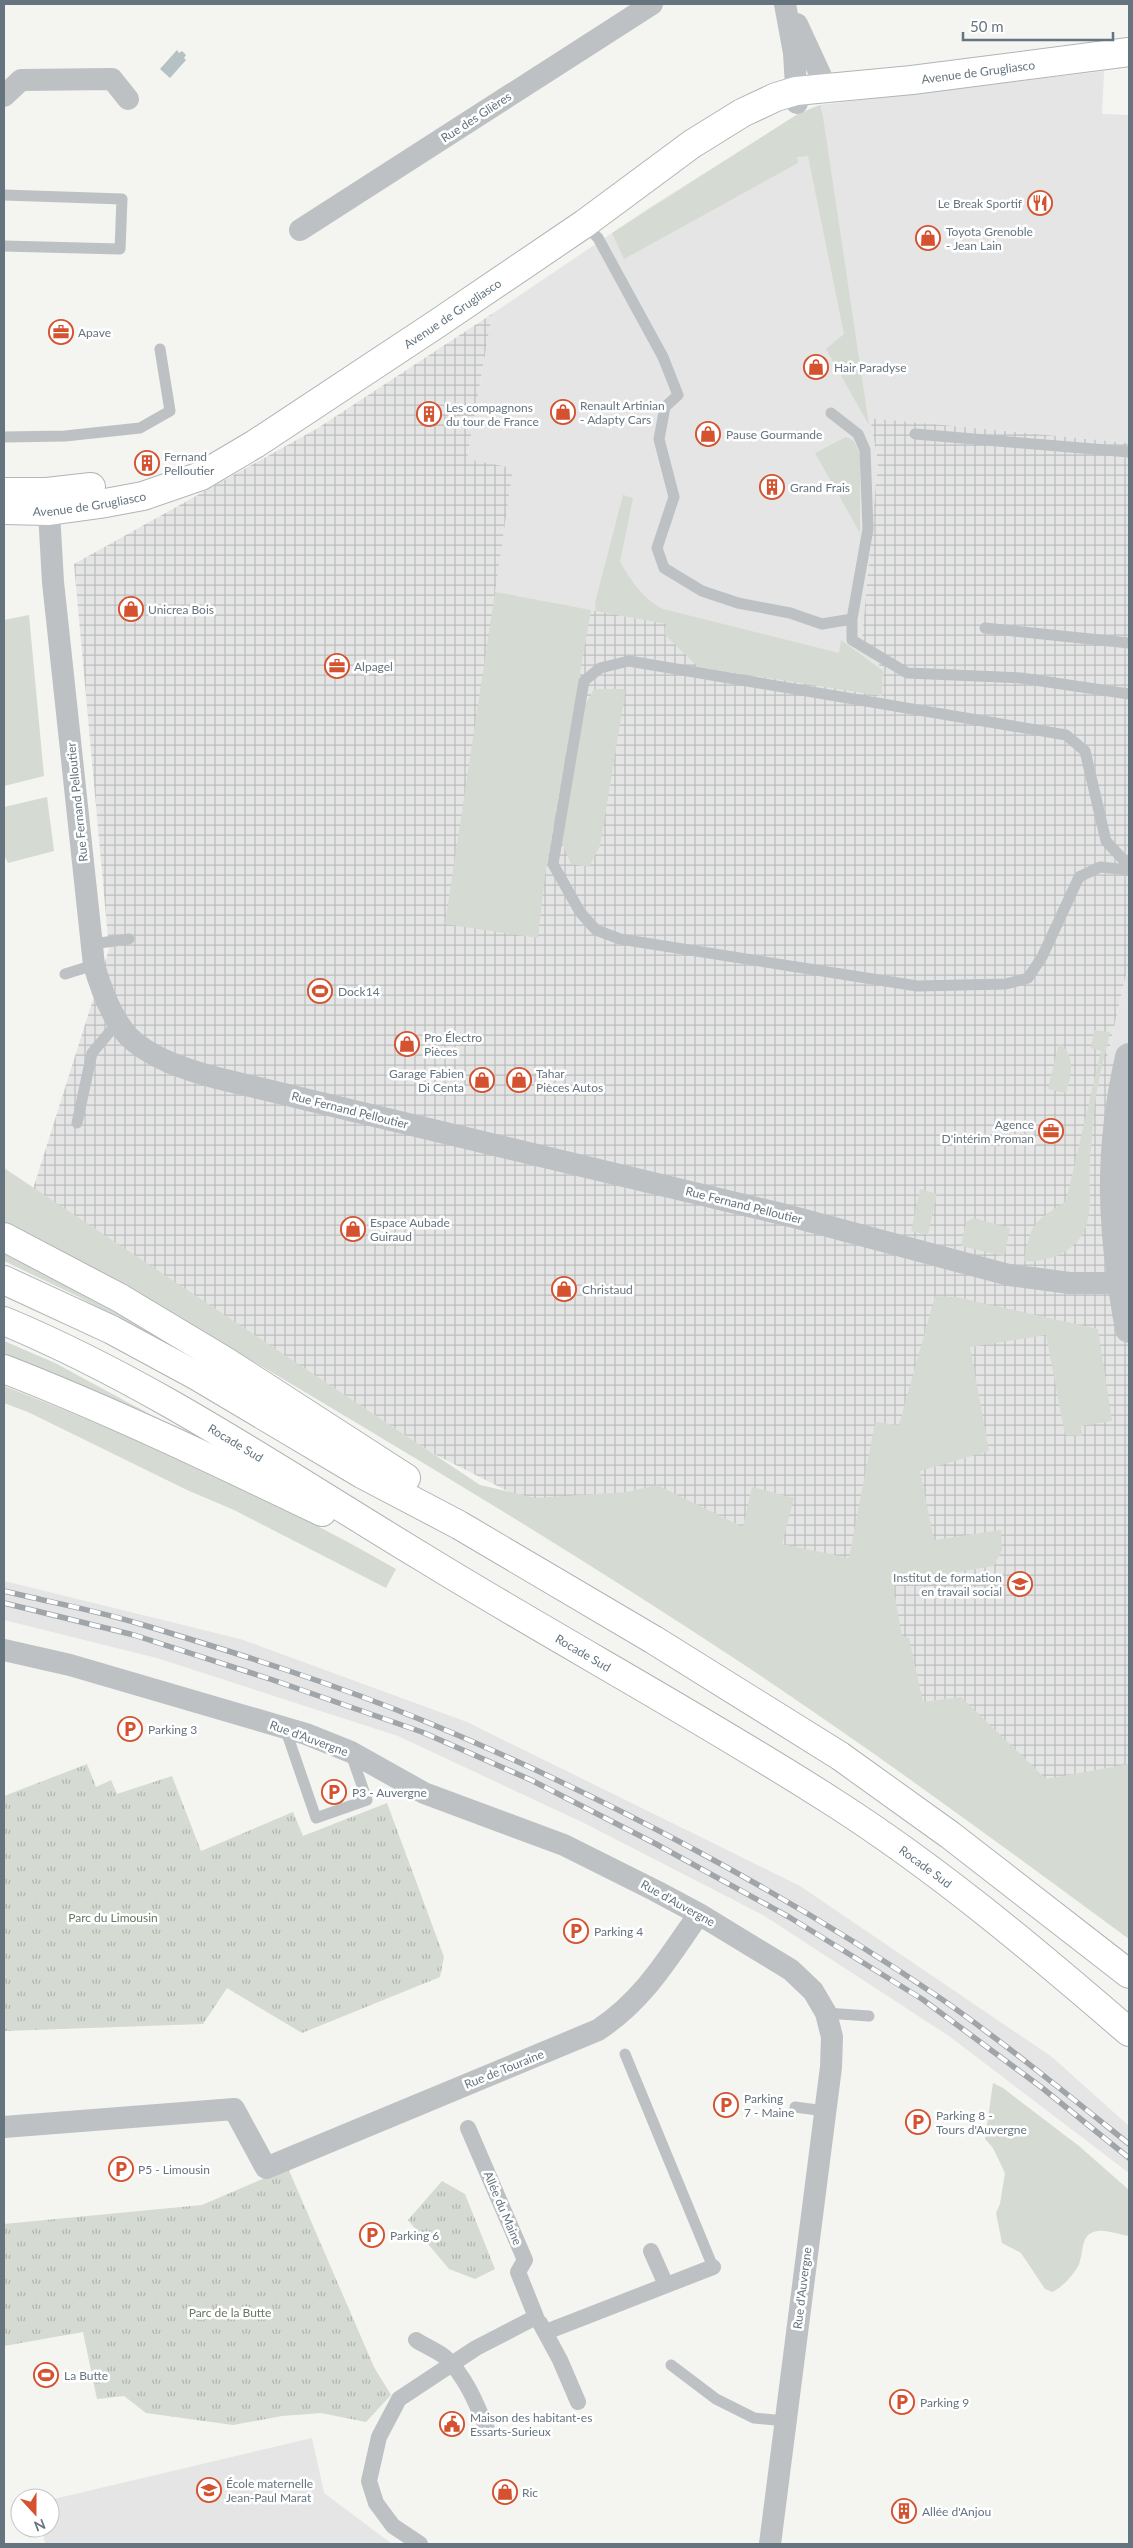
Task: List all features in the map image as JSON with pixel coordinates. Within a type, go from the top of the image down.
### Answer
[{"type":"main road","name":"Avenue de Grugliasco","points":[[4,510],[48,502],[143,496],[202,476],[254,444],[584,224],[692,144],[742,113],[776,97],[797,97],[827,89],[1129,52]]},
{"type":"main road","name":"Avenue de Grugliasco","points":[[4,492],[48,502]]},
{"type":"main road","points":[[4,1237],[120,1298],[225,1361],[430,1493],[459,1525]]},
{"type":"main road","points":[[4,1280],[112,1330],[197,1376],[362,1474],[459,1525],[654,1640],[840,1756],[950,1835],[1129,1974]]},
{"type":"main road","name":"Rocade Sud","points":[[4,1321],[91,1360],[196,1417],[424,1558],[639,1683],[835,1803],[946,1882],[1129,2032]]},
{"type":"main road","points":[[4,1369],[172,1442],[424,1558]]},
{"type":"main road","points":[[1080,1990],[1129,2042]]},
{"type":"street","name":"Rue des Glières","points":[[300,230],[652,4]]},
{"type":"street","points":[[786,4],[827,89]]},
{"type":"street","points":[[786,4],[794,52],[797,97]]},
{"type":"street","points":[[4,96],[21,80],[112,79],[128,99]]},
{"type":"street","name":"Rue Fernand Pelloutier","points":[[48,502],[53,582],[93,955],[103,994],[119,1021],[128,1035],[156,1056],[178,1068],[790,1216],[1009,1275],[1070,1283],[1120,1283]]},
{"type":"street","points":[[1129,1057],[1125,1094],[1114,1142],[1112,1193],[1120,1283],[1129,1329]]},
{"type":"street","name":"Rue d'Auvergne","points":[[4,1650],[78,1668],[285,1728],[351,1752],[424,1793],[564,1845],[699,1914],[790,1970],[813,1990],[826,2013],[832,2037],[831,2067],[770,2544]]},
{"type":"street","name":"Rue de Touraine","points":[[4,2127],[234,2108],[266,2168],[598,2030],[619,2016],[647,1988],[699,1914]]},
{"type":"street","name":"Allée du Maine","points":[[468,2128],[525,2260],[518,2272],[536,2317]]},
{"type":"street","points":[[651,2252],[666,2285]]},
{"type":"street","points":[[546,2332],[713,2267]]},
{"type":"street","points":[[420,2544],[393,2526],[376,2503],[368,2481],[379,2437],[399,2399],[452,2360],[536,2317],[546,2332],[578,2402]]},
{"type":"street","points":[[416,2340],[452,2360],[472,2394],[487,2429]]},
{"type":"lane","points":[[4,195],[122,199],[120,249],[4,246]]},
{"type":"lane","points":[[584,224],[598,238],[663,357],[678,395],[665,407],[659,439],[674,497],[657,548],[664,568],[702,591],[738,603],[790,614],[822,624],[852,619]]},
{"type":"lane","points":[[4,437],[65,436],[140,428],[162,416],[170,411],[160,349]]},
{"type":"lane","points":[[831,413],[858,434],[865,450],[868,529],[852,619],[852,640],[907,672],[1021,678],[1129,694]]},
{"type":"lane","points":[[915,434],[1129,452]]},
{"type":"lane","points":[[986,628],[1129,643]]},
{"type":"lane","points":[[1129,866],[1106,840],[1085,751],[1066,735],[629,661],[600,668],[584,681],[553,864],[580,912],[596,930],[620,939],[917,986],[1006,984],[1028,978],[1042,957],[1079,877],[1100,867],[1129,870]]},
{"type":"lane","points":[[65,974],[93,955],[129,939]]},
{"type":"lane","points":[[78,1123],[92,1053],[119,1021]]},
{"type":"lane","points":[[285,1728],[316,1818],[367,1800],[351,1752]]},
{"type":"lane","points":[[826,2013],[869,2016]]},
{"type":"lane","points":[[625,2054],[713,2267]]},
{"type":"lane","points":[[795,2107],[825,2111]]},
{"type":"lane","points":[[671,2365],[716,2399],[754,2418],[786,2421]]},
{"type":"shaded area","points":[[177,50],[179,53],[182,51],[186,55],[184,58],[186,60],[170,78],[160,69]]},
{"type":"shaded area","points":[[1104,71],[1102,114],[1129,115],[1129,443],[870,418],[878,461],[862,639],[883,671],[666,624],[495,592],[467,460],[492,314],[649,208],[798,114],[820,105]]},
{"type":"shaded area","points":[[492,314],[467,459],[513,468],[495,592],[666,624],[882,696],[883,671],[862,639],[878,461],[870,418],[1129,443],[1129,962],[1107,1058],[1129,1064],[1129,1876],[912,1695],[432,1453],[33,1189],[109,949],[74,564],[318,428]]},
{"type":"shaded area","points":[[1129,963],[1129,1064],[1107,1059]]},
{"type":"shaded area","points":[[4,1581],[240,1639],[467,1722],[800,1886],[1052,2057],[1129,2126],[1129,2173],[949,2036],[763,1915],[584,1823],[398,1736],[157,1658],[4,1620]]},
{"type":"shaded area","name":"École maternelle Jean-Paul Marat","points":[[312,2438],[324,2493],[392,2544],[45,2544],[44,2538],[60,2538],[60,2498]]},
{"type":"green space","points":[[820,105],[869,425],[826,349],[844,334],[808,156],[797,157],[798,163],[624,259],[612,233],[798,114]]},
{"type":"green space","points":[[846,437],[854,441],[860,454],[860,533],[815,453]]},
{"type":"green space","points":[[623,495],[633,498],[620,562],[633,583],[649,600],[663,609],[839,653],[841,640],[883,671],[882,696],[698,667],[664,634],[666,624],[596,611],[595,603]]},
{"type":"green space","points":[[495,592],[591,610],[545,875],[538,938],[445,924]]},
{"type":"green space","points":[[29,615],[44,776],[4,786],[4,620]]},
{"type":"green space","points":[[594,689],[624,689],[625,694],[600,846],[589,867],[571,864],[562,843],[584,707]]},
{"type":"green space","points":[[47,797],[54,851],[8,863],[4,855],[4,807]]},
{"type":"green space","points":[[1094,1030],[1110,1032],[1094,1111],[1090,1170],[1090,1207],[1086,1225],[1078,1240],[1065,1252],[1049,1259],[1024,1261],[1029,1238],[1036,1224],[1040,1219],[1066,1201],[1101,1051],[1091,1048]]},
{"type":"green space","points":[[1059,1043],[1065,1048],[1071,1066],[1066,1093],[1048,1089]]},
{"type":"green space","points":[[4,1168],[480,1485],[535,1498],[627,1492],[657,1485],[743,1527],[752,1487],[794,1498],[782,1544],[849,1558],[875,1422],[899,1425],[935,1296],[956,1297],[1098,1329],[1112,1421],[1081,1426],[1082,1436],[1065,1435],[1046,1335],[970,1347],[989,1451],[920,1471],[934,1540],[1001,1530],[1002,1550],[994,1566],[910,1580],[893,1586],[902,1636],[909,1638],[923,1702],[961,1697],[1046,1779],[1129,1764],[1129,1939],[848,1736],[752,1670],[656,1608],[463,1487],[231,1348],[96,1271],[4,1222]]},
{"type":"green space","points":[[920,1189],[937,1194],[928,1235],[911,1231]]},
{"type":"green space","points":[[974,1218],[1010,1228],[1004,1256],[961,1246],[966,1222]]},
{"type":"green space","points":[[4,1248],[196,1353],[190,1361],[79,1297],[4,1261]]},
{"type":"green space","points":[[4,1341],[55,1363],[192,1437],[4,1363]]},
{"type":"green space","points":[[4,1386],[104,1426],[203,1470],[301,1517],[396,1569],[386,1588],[234,1510],[187,1490],[28,1412],[4,1403]]},
{"type":"green space","name":"Parc du Limousin","points":[[87,1764],[96,1787],[111,1780],[117,1794],[172,1776],[201,1851],[293,1812],[303,1836],[387,1803],[444,1957],[440,1977],[302,2033],[227,1988],[203,2024],[4,2031],[4,1796]]},
{"type":"green space","points":[[993,2083],[1003,2088],[1079,2146],[1129,2190],[1129,2236],[1102,2231],[1093,2232],[1084,2242],[1076,2270],[1052,2292],[1045,2289],[1021,2253],[1002,2243],[996,2213],[1000,2204],[1005,2173],[993,2148],[985,2139]]},
{"type":"green space","name":"Parc de la Butte","points":[[288,2168],[374,2367],[391,2395],[366,2422],[321,2413],[282,2416],[233,2425],[146,2413],[124,2396],[97,2399],[83,2332],[4,2346],[4,2224],[202,2205]]},
{"type":"green space","points":[[442,2181],[465,2194],[495,2269],[475,2279],[449,2269],[408,2220]]},
{"type":"railway","points":[[4,1591],[123,1619],[322,1682],[429,1723],[561,1782],[693,1849],[758,1885],[883,1960],[943,2000],[1037,2070],[1129,2144]]},
{"type":"railway","points":[[4,1603],[134,1635],[273,1680],[422,1732],[531,1780],[656,1844],[789,1917],[922,1999],[1041,2087],[1129,2158]]},
{"type":"place","name":"Le Break Sportif","points":[[1040,203]]},
{"type":"place","name":"Toyota Grenoble - Jean Lain","points":[[928,238]]},
{"type":"place","name":"Apave","points":[[61,332]]},
{"type":"place","name":"Hair Paradyse","points":[[816,367]]},
{"type":"place","name":"Renault Artinian - Adapty Cars","points":[[563,412]]},
{"type":"place","name":"Les compagnons du tour de France","points":[[429,414]]},
{"type":"place","name":"Pause Gourmande","points":[[708,434]]},
{"type":"place","name":"Fernand Pelloutier","points":[[147,463]]},
{"type":"place","name":"Grand Frais","points":[[772,487]]},
{"type":"place","name":"Unicrea Bois","points":[[131,609]]},
{"type":"place","name":"Alpagel","points":[[337,666]]},
{"type":"place","name":"Dock14","points":[[320,991]]},
{"type":"place","name":"Pro Électro Pièces","points":[[407,1044]]},
{"type":"place","name":"Garage Fabien Di Centa","points":[[482,1080]]},
{"type":"place","name":"Tahar Pièces Autos","points":[[519,1080]]},
{"type":"place","name":"Agence D'intérim Proman","points":[[1051,1131]]},
{"type":"place","name":"Espace Aubade Guiraud","points":[[353,1229]]},
{"type":"place","name":"Christaud","points":[[564,1289]]},
{"type":"place","name":"Institut de formation en travail social","points":[[1020,1584]]},
{"type":"place","name":"Parking 3","points":[[130,1729]]},
{"type":"place","name":"P3 - Auvergne","points":[[334,1792]]},
{"type":"place","name":"Parking 4","points":[[576,1931]]},
{"type":"place","name":"Parking 7 - Maine","points":[[726,2105]]},
{"type":"place","name":"Parking 8 - Tours d'Auvergne","points":[[918,2122]]},
{"type":"place","name":"P5 - Limousin","points":[[121,2169]]},
{"type":"place","name":"Parking 6","points":[[372,2235]]},
{"type":"place","name":"La Butte","points":[[46,2375]]},
{"type":"place","name":"Parking 9","points":[[902,2402]]},
{"type":"place","name":"Maison des habitant-es Essarts-Surieux","points":[[452,2424]]},
{"type":"place","name":"École maternelle Jean-Paul Marat","points":[[209,2490]]},
{"type":"place","name":"Ric","points":[[505,2492]]},
{"type":"place","name":"Allée d'Anjou","points":[[904,2511]]}]
